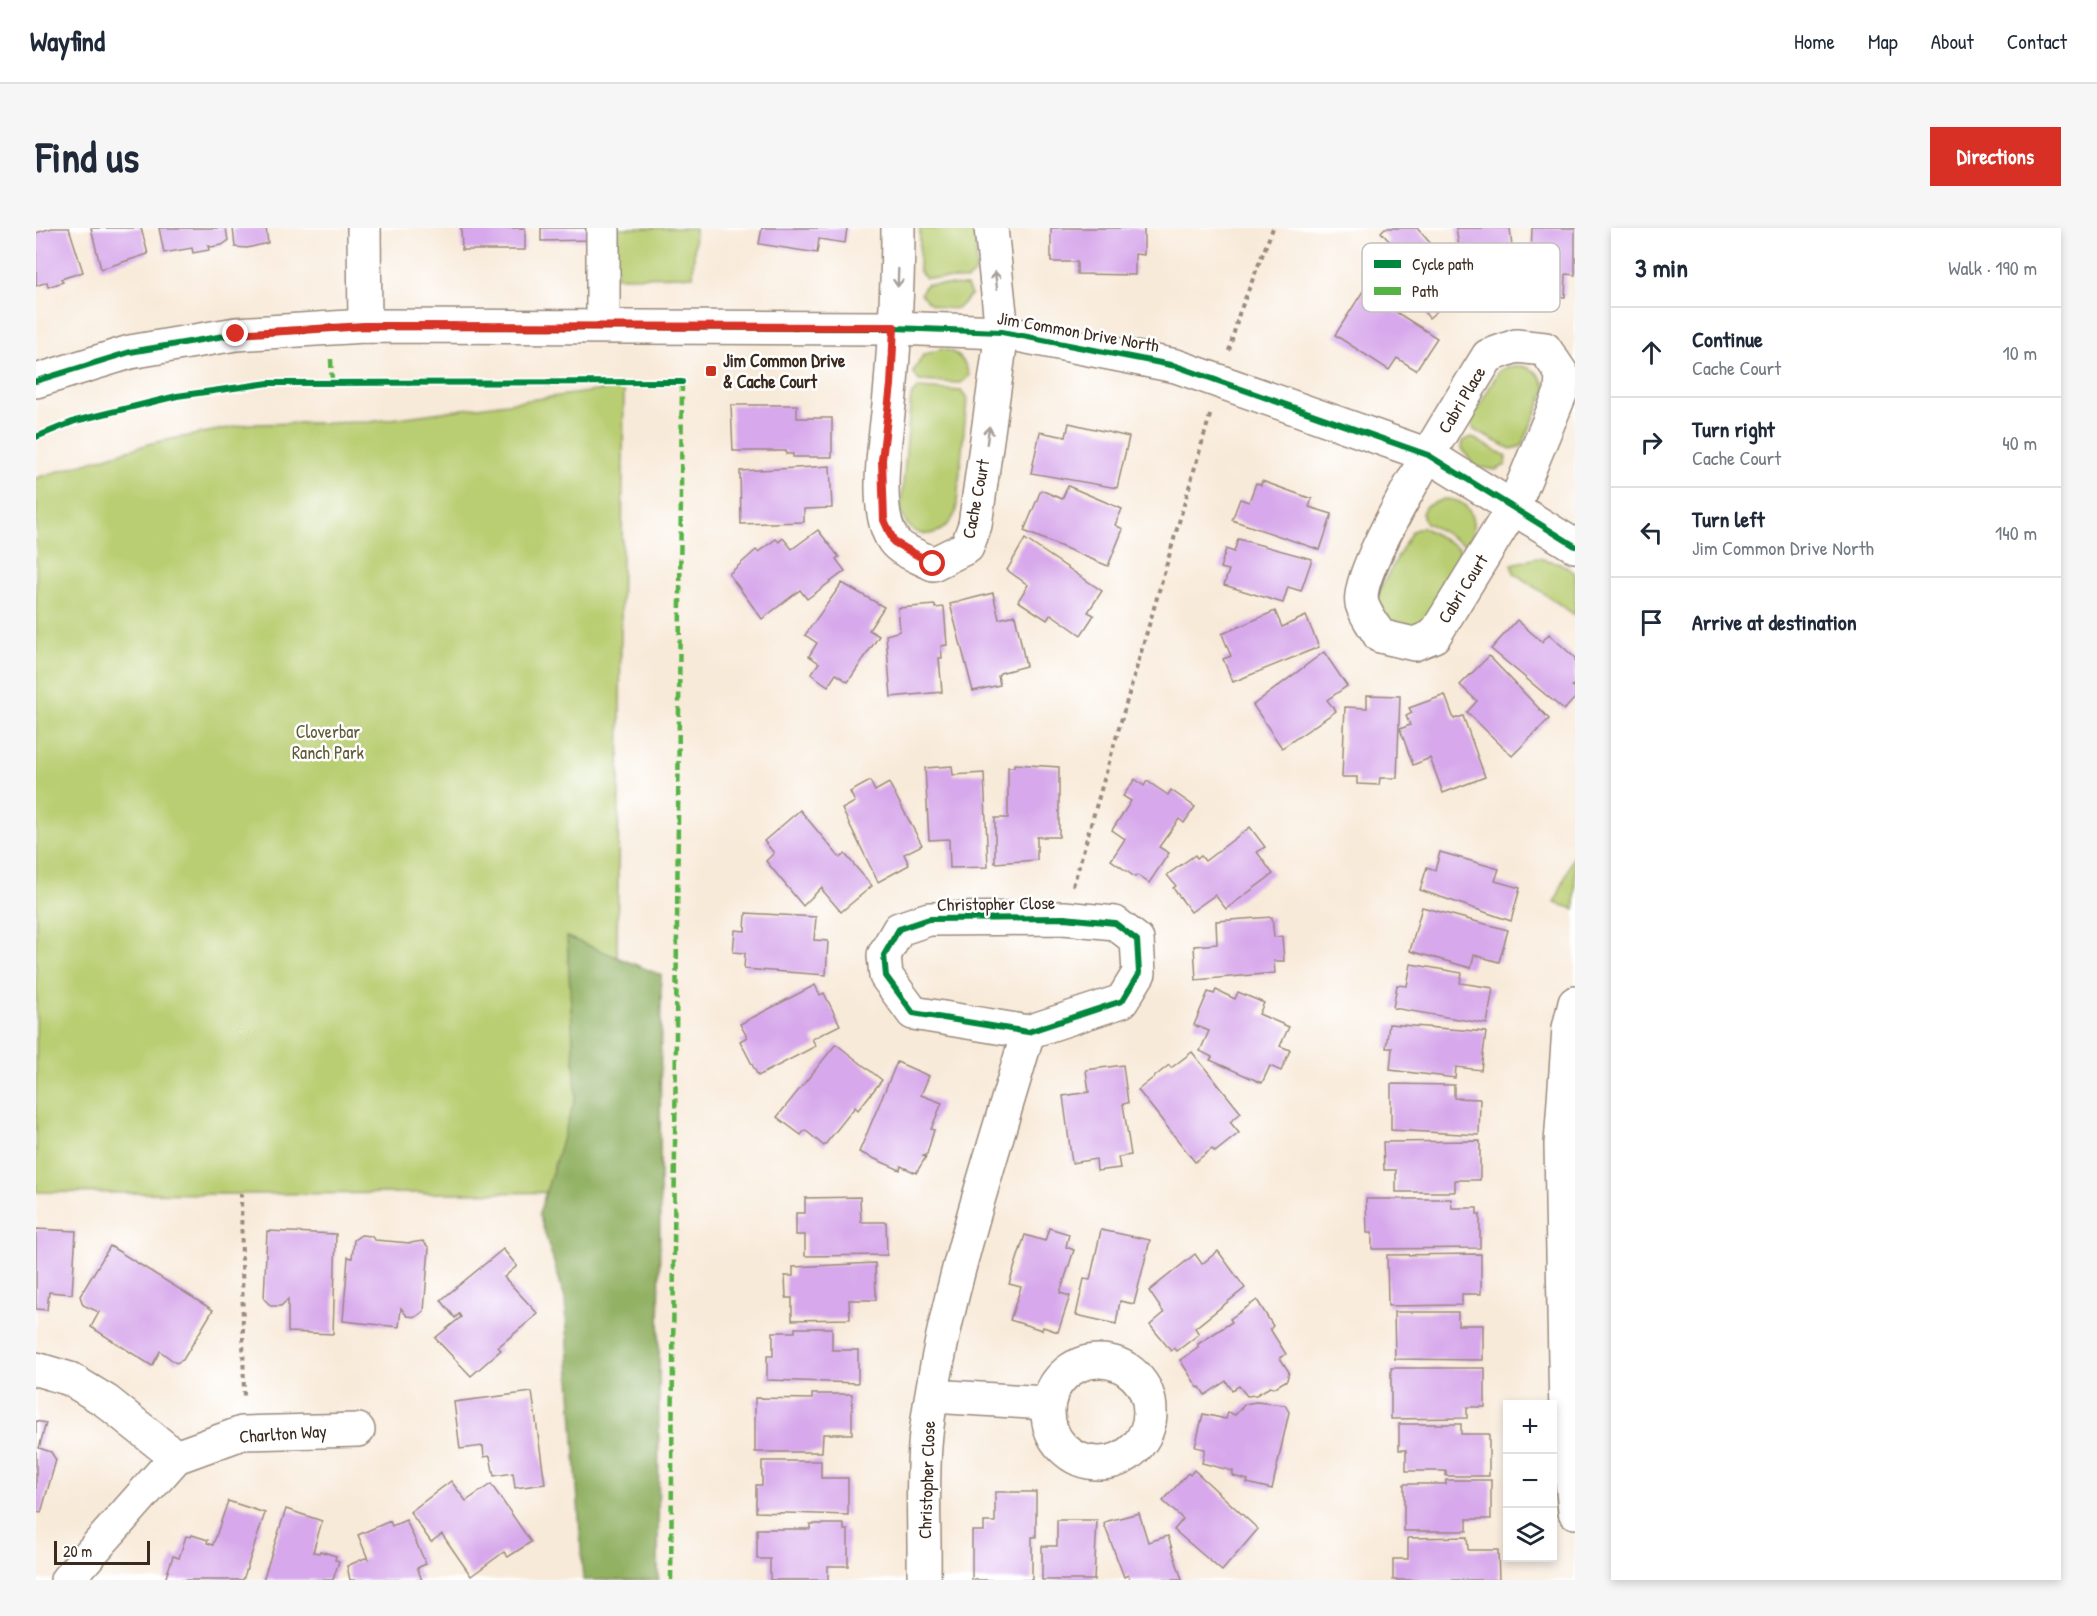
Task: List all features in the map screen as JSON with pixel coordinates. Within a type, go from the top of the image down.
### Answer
[{"type":"street","points":[[364,228],[365,326]]},
{"type":"street","points":[[603,228],[603,326]]},
{"type":"street","points":[[894,327],[898,280],[898,228]]},
{"type":"street","points":[[991,228],[1002,332]]},
{"type":"street","name":"Jim Common Drive North","points":[[36,381],[130,352],[236,334],[365,326],[894,327],[1002,332],[1176,366],[1428,455],[1514,506],[1575,546]]},
{"type":"street","name":"Cache Court","points":[[894,327],[891,385],[882,460],[884,520],[894,542],[933,564],[967,547],[975,525],[1002,332]]},
{"type":"street","name":"Cabri Place","points":[[1428,455],[1488,356],[1516,346],[1545,350],[1562,374],[1561,392],[1514,506]]},
{"type":"street","name":"Cabri Court","points":[[1428,455],[1394,516],[1363,582],[1362,603],[1380,636],[1414,644],[1434,636],[1514,506]]},
{"type":"street","name":"Christopher Close","points":[[1064,918],[1115,923],[1137,940],[1139,974],[1122,1001],[1028,1032],[913,1013],[886,976],[884,955],[899,930],[929,919],[1064,918]]},
{"type":"street","points":[[1573,1020],[1561,1144],[1566,1418],[1575,1512]]},
{"type":"street","name":"Christopher Close","points":[[924,1580],[926,1436],[932,1396],[952,1296],[1028,1032]]},
{"type":"street","points":[[36,1369],[70,1379],[106,1401],[176,1457]]},
{"type":"street","points":[[932,1396],[1046,1403]]},
{"type":"street","name":"Charlton Way","points":[[67,1580],[176,1457],[242,1433],[358,1430]]},
{"type":"path","points":[[1227,356],[1239,314],[1273,228]]},
{"type":"path","points":[[1064,918],[1205,433]]},
{"type":"path","points":[[241,1193],[244,1404]]},
{"type":"green space","points":[[616,228],[695,228],[693,276],[616,277]]},
{"type":"green space","points":[[920,228],[976,228],[976,272],[967,280],[926,278],[919,271]]},
{"type":"green space","points":[[926,284],[967,286],[971,295],[958,308],[941,308],[924,298],[921,293]]},
{"type":"green space","points":[[941,349],[956,354],[966,366],[969,376],[961,383],[919,381],[913,372],[923,355]]},
{"type":"green space","points":[[1520,366],[1537,373],[1543,380],[1546,390],[1522,446],[1511,449],[1474,430],[1471,420],[1499,371],[1507,367]]},
{"type":"green space","name":"Cloverbar Ranch Park","points":[[624,387],[614,1192],[225,1194],[36,1192],[36,478],[152,443],[249,424],[370,422]]},
{"type":"green space","points":[[918,388],[961,391],[967,399],[956,512],[943,529],[926,534],[910,527],[904,519],[901,508],[911,396]]},
{"type":"green space","points":[[1471,437],[1506,456],[1506,465],[1495,470],[1474,466],[1462,448],[1463,441]]},
{"type":"green space","points":[[1444,499],[1461,503],[1470,513],[1473,527],[1470,543],[1464,544],[1425,522],[1422,513],[1426,506]]},
{"type":"green space","points":[[1422,527],[1459,548],[1460,560],[1442,596],[1425,621],[1412,628],[1403,628],[1396,625],[1385,614],[1381,607],[1379,591],[1412,531]]},
{"type":"green space","points":[[1537,558],[1560,563],[1575,573],[1575,615],[1514,573],[1512,564]]},
{"type":"green space","points":[[1575,851],[1575,909],[1555,903]]},
{"type":"green space","points":[[567,937],[661,975],[658,1580],[583,1580],[565,1298],[539,1214],[576,1096]]},
{"type":"building","points":[[52,228],[69,228],[83,272],[61,279],[63,282],[48,287],[47,282],[36,286],[36,233]]},
{"type":"building","points":[[91,228],[141,228],[148,254],[101,269]]},
{"type":"building","points":[[159,228],[226,228],[228,241],[222,245],[211,247],[208,245],[209,250],[193,253],[192,248],[164,253]]},
{"type":"building","points":[[233,228],[266,228],[268,243],[247,248],[235,247]]},
{"type":"building","points":[[461,228],[525,228],[525,250],[462,250]]},
{"type":"building","points":[[541,228],[588,228],[588,240],[541,241]]},
{"type":"building","points":[[762,228],[847,228],[845,243],[819,239],[817,253],[759,244]]},
{"type":"building","points":[[1051,228],[1144,228],[1144,255],[1135,254],[1135,275],[1077,274],[1077,262],[1051,262]]},
{"type":"building","points":[[1385,228],[1417,228],[1430,243],[1386,243],[1389,241],[1381,232]]},
{"type":"building","points":[[1456,228],[1510,228],[1512,243],[1458,243]]},
{"type":"building","points":[[1532,228],[1575,228],[1575,275],[1566,274],[1565,297],[1560,297],[1560,243],[1532,243]]},
{"type":"building","points":[[1362,293],[1362,312],[1396,312],[1437,338],[1416,370],[1397,358],[1389,370],[1335,335]]},
{"type":"building","points":[[1424,312],[1436,312],[1429,318]]},
{"type":"building","points":[[731,405],[797,405],[797,418],[832,418],[832,457],[793,457],[793,454],[786,454],[786,451],[733,451]]},
{"type":"building","points":[[1069,423],[1129,437],[1117,488],[1031,473],[1040,432],[1066,437]]},
{"type":"building","points":[[830,466],[832,508],[804,509],[804,522],[741,524],[740,471]]},
{"type":"building","points":[[1262,481],[1312,499],[1309,507],[1332,514],[1320,550],[1232,520],[1240,499],[1249,502],[1256,483],[1261,485]]},
{"type":"building","points":[[1068,486],[1122,509],[1115,525],[1123,529],[1108,566],[1024,531],[1041,490],[1062,499]]},
{"type":"building","points":[[818,530],[839,557],[836,559],[845,571],[807,599],[800,590],[762,619],[729,574],[756,550],[758,552],[776,539],[779,542],[783,538],[792,549]]},
{"type":"building","points":[[1025,539],[1102,591],[1088,612],[1094,615],[1081,635],[1051,614],[1047,620],[1018,601],[1028,585],[1007,570]]},
{"type":"building","points":[[1238,539],[1312,559],[1301,591],[1288,587],[1283,603],[1224,585],[1229,570],[1220,568],[1226,549],[1234,552]]},
{"type":"building","points":[[842,583],[884,607],[869,630],[879,636],[848,682],[836,674],[828,686],[811,674],[819,663],[809,656],[817,643],[805,635]]},
{"type":"building","points":[[993,593],[999,619],[1015,615],[1026,666],[1000,673],[998,676],[1000,685],[973,691],[950,604]]},
{"type":"building","points":[[935,605],[935,608],[944,607],[947,645],[941,646],[942,658],[939,658],[942,692],[891,697],[886,635],[900,631],[898,608]]},
{"type":"building","points":[[1275,611],[1282,627],[1306,616],[1319,647],[1233,682],[1223,659],[1231,656],[1222,634]]},
{"type":"building","points":[[1517,620],[1542,642],[1549,634],[1575,658],[1575,683],[1572,686],[1575,688],[1575,698],[1564,710],[1491,649]]},
{"type":"building","points":[[1324,652],[1347,686],[1327,700],[1336,711],[1282,748],[1253,705]]},
{"type":"building","points":[[1489,656],[1549,719],[1512,756],[1467,712],[1477,701],[1460,685]]},
{"type":"building","points":[[1367,695],[1400,696],[1397,778],[1380,778],[1379,785],[1357,784],[1357,777],[1342,777],[1345,707],[1367,708]]},
{"type":"building","points":[[1445,695],[1454,719],[1463,716],[1485,777],[1443,793],[1430,758],[1413,765],[1400,729],[1410,725],[1406,716],[1412,713],[1409,708]]},
{"type":"building","points":[[1014,764],[1059,767],[1059,837],[1037,837],[1037,860],[995,863],[995,818],[1008,818],[1008,767],[1014,767]]},
{"type":"building","points":[[952,766],[953,775],[984,773],[988,867],[950,868],[949,839],[929,840],[925,768]]},
{"type":"building","points":[[1135,779],[1144,786],[1147,781],[1168,795],[1171,790],[1195,807],[1184,823],[1179,819],[1159,847],[1169,853],[1149,883],[1137,875],[1135,877],[1111,860],[1125,839],[1112,830],[1131,801],[1123,796]]},
{"type":"building","points":[[870,781],[875,791],[889,783],[922,845],[904,854],[909,865],[878,882],[842,809],[855,802],[850,792]]},
{"type":"building","points":[[800,810],[840,858],[845,854],[872,886],[841,912],[822,887],[803,906],[766,861],[774,853],[764,841]]},
{"type":"building","points":[[1250,827],[1265,847],[1257,852],[1273,874],[1226,909],[1215,895],[1191,912],[1173,888],[1176,886],[1167,875],[1195,855],[1197,858],[1201,856],[1205,861]]},
{"type":"building","points":[[1440,852],[1499,869],[1495,881],[1520,888],[1511,921],[1420,890],[1427,867],[1435,870]]},
{"type":"building","points":[[1422,907],[1508,930],[1499,962],[1474,955],[1471,968],[1410,951]]},
{"type":"building","points":[[746,913],[816,917],[814,940],[828,941],[826,975],[744,969],[745,953],[733,952],[735,930],[745,931]]},
{"type":"building","points":[[1272,917],[1274,937],[1282,936],[1284,961],[1274,961],[1275,973],[1196,980],[1194,946],[1217,944],[1216,921]]},
{"type":"building","points":[[1411,964],[1462,973],[1460,983],[1493,988],[1487,1024],[1393,1008],[1397,985],[1407,986]]},
{"type":"building","points":[[815,985],[820,995],[824,993],[840,1025],[812,1039],[816,1046],[758,1076],[740,1041],[747,1037],[740,1024]]},
{"type":"building","points":[[1216,990],[1235,999],[1238,992],[1264,1003],[1259,1014],[1289,1027],[1280,1046],[1290,1050],[1281,1071],[1270,1066],[1262,1083],[1210,1060],[1212,1057],[1200,1051],[1209,1031],[1194,1025],[1208,992],[1214,994]]},
{"type":"building","points":[[1389,1024],[1486,1032],[1481,1070],[1456,1067],[1455,1078],[1390,1070],[1392,1048],[1386,1048]]},
{"type":"building","points":[[836,1044],[882,1080],[858,1110],[855,1107],[824,1146],[805,1130],[801,1135],[777,1117]]},
{"type":"building","points":[[1192,1052],[1241,1113],[1230,1122],[1239,1133],[1215,1152],[1212,1149],[1195,1162],[1138,1090],[1169,1065],[1171,1068]]},
{"type":"building","points":[[897,1062],[929,1076],[921,1095],[942,1103],[931,1129],[934,1130],[927,1154],[923,1156],[926,1157],[916,1173],[901,1166],[900,1170],[859,1152]]},
{"type":"building","points":[[1123,1065],[1128,1103],[1123,1104],[1131,1155],[1118,1157],[1120,1168],[1097,1171],[1096,1159],[1072,1163],[1063,1096],[1089,1092],[1086,1070]]},
{"type":"building","points":[[1391,1084],[1454,1085],[1454,1098],[1480,1099],[1479,1135],[1391,1130]]},
{"type":"building","points":[[1480,1141],[1480,1180],[1455,1180],[1455,1192],[1396,1192],[1396,1170],[1384,1170],[1383,1142]]},
{"type":"building","points":[[860,1197],[861,1222],[886,1222],[887,1255],[805,1256],[805,1235],[796,1235],[796,1213],[805,1213],[805,1198]]},
{"type":"building","points":[[1366,1199],[1451,1199],[1452,1208],[1477,1208],[1477,1214],[1480,1214],[1480,1248],[1372,1249],[1372,1233],[1367,1233]]},
{"type":"building","points":[[1049,1228],[1069,1234],[1066,1247],[1074,1250],[1060,1293],[1070,1296],[1058,1332],[1043,1327],[1042,1330],[1010,1320],[1021,1287],[1009,1284],[1025,1235],[1045,1241]]},
{"type":"building","points":[[36,1229],[76,1231],[72,1294],[49,1292],[47,1310],[36,1309]]},
{"type":"building","points":[[1101,1230],[1150,1240],[1134,1304],[1120,1301],[1116,1324],[1076,1315],[1084,1279],[1090,1280]]},
{"type":"building","points":[[267,1231],[336,1234],[333,1334],[288,1332],[288,1299],[281,1306],[271,1306],[264,1299]]},
{"type":"building","points":[[361,1235],[371,1236],[375,1240],[410,1243],[423,1241],[429,1248],[424,1311],[416,1317],[407,1316],[401,1308],[399,1327],[343,1321],[348,1257],[352,1258],[354,1240]]},
{"type":"building","points":[[110,1246],[213,1310],[183,1360],[176,1363],[160,1351],[152,1366],[91,1327],[99,1312],[83,1305],[80,1296]]},
{"type":"building","points":[[503,1249],[517,1266],[504,1277],[538,1314],[498,1347],[501,1350],[471,1376],[435,1338],[461,1317],[459,1314],[455,1318],[441,1300]]},
{"type":"building","points":[[1218,1251],[1245,1288],[1195,1328],[1199,1334],[1177,1351],[1174,1348],[1171,1351],[1150,1325],[1164,1313],[1149,1291],[1195,1254],[1202,1264]]},
{"type":"building","points":[[1481,1254],[1481,1294],[1462,1294],[1462,1305],[1388,1306],[1387,1255]]},
{"type":"building","points":[[875,1263],[876,1300],[849,1300],[850,1319],[792,1320],[792,1298],[786,1298],[785,1276],[793,1276],[793,1267]]},
{"type":"building","points":[[1257,1300],[1273,1326],[1270,1329],[1286,1354],[1280,1358],[1289,1372],[1287,1380],[1274,1388],[1270,1387],[1256,1395],[1247,1396],[1239,1386],[1232,1390],[1226,1381],[1205,1395],[1180,1360],[1198,1348],[1198,1344],[1232,1322],[1230,1319]]},
{"type":"building","points":[[1394,1312],[1458,1312],[1458,1325],[1483,1325],[1483,1360],[1395,1359]]},
{"type":"building","points":[[795,1328],[832,1328],[832,1350],[858,1350],[858,1383],[767,1380],[767,1356],[773,1356],[773,1332],[795,1332]]},
{"type":"building","points":[[1391,1368],[1485,1368],[1485,1407],[1467,1407],[1467,1418],[1391,1419]]},
{"type":"building","points":[[532,1392],[545,1484],[515,1488],[513,1473],[494,1476],[490,1456],[484,1457],[483,1446],[460,1449],[454,1402]]},
{"type":"building","points":[[812,1394],[852,1394],[852,1434],[823,1434],[822,1452],[755,1452],[755,1398],[812,1399]]},
{"type":"building","points":[[1256,1402],[1285,1405],[1289,1412],[1272,1489],[1247,1483],[1248,1480],[1233,1476],[1233,1471],[1202,1463],[1205,1449],[1195,1447],[1203,1414],[1226,1419],[1228,1412],[1235,1415],[1245,1404]]},
{"type":"building","points":[[36,1421],[46,1423],[39,1448],[51,1452],[56,1460],[41,1513],[36,1512]]},
{"type":"building","points":[[1399,1424],[1461,1424],[1461,1434],[1489,1434],[1489,1476],[1446,1476],[1446,1471],[1406,1471],[1406,1450],[1399,1450]]},
{"type":"building","points":[[762,1461],[821,1461],[821,1478],[848,1478],[848,1515],[756,1512],[756,1485],[762,1485]]},
{"type":"building","points":[[1194,1470],[1258,1529],[1222,1571],[1174,1530],[1183,1519],[1163,1501],[1188,1473],[1190,1475]]},
{"type":"building","points":[[1446,1480],[1491,1480],[1491,1519],[1467,1519],[1467,1531],[1404,1531],[1404,1484],[1446,1484]]},
{"type":"building","points":[[451,1481],[466,1501],[491,1484],[531,1542],[508,1557],[504,1552],[471,1576],[442,1534],[431,1542],[410,1512]]},
{"type":"building","points":[[995,1492],[1036,1492],[1036,1537],[1032,1537],[1032,1580],[972,1580],[972,1531],[984,1531],[984,1522],[995,1522]]},
{"type":"building","points":[[228,1501],[265,1513],[243,1580],[165,1580],[173,1556],[179,1558],[186,1536],[191,1537],[192,1535],[208,1540],[207,1543],[213,1545]]},
{"type":"building","points":[[286,1509],[322,1521],[313,1552],[319,1553],[320,1551],[336,1556],[335,1560],[339,1561],[333,1580],[263,1580]]},
{"type":"building","points":[[1139,1513],[1148,1542],[1168,1536],[1182,1580],[1130,1580],[1128,1575],[1124,1577],[1104,1524]]},
{"type":"building","points":[[406,1520],[426,1564],[417,1568],[422,1580],[350,1580],[347,1566],[365,1558],[368,1559],[358,1535],[390,1521],[392,1526]]},
{"type":"building","points":[[1057,1520],[1097,1520],[1094,1580],[1042,1580],[1042,1546],[1057,1546]]},
{"type":"building","points":[[810,1524],[844,1524],[844,1530],[848,1530],[848,1566],[828,1566],[828,1580],[770,1580],[770,1559],[757,1559],[757,1529],[810,1529]]},
{"type":"building","points":[[1467,1537],[1468,1550],[1498,1550],[1499,1580],[1393,1580],[1393,1559],[1408,1559],[1408,1538]]},
{"type":"marked path","points":[[331,359],[332,383]]},
{"type":"marked path","points":[[671,1580],[682,382]]},
{"type":"cycle path","points":[[36,381],[130,352],[236,334],[365,326],[894,328],[1002,332],[1176,366],[1428,455],[1575,546]]},
{"type":"cycle path","points":[[36,437],[75,421],[177,396],[269,383],[682,382]]},
{"type":"cycle path","points":[[1064,918],[1115,923],[1137,940],[1139,973],[1122,1001],[1028,1032],[913,1013],[886,976],[884,955],[899,929],[929,919],[1064,918]]},
{"type":"place","name":"Jim Common Drive & Cache Court","points":[[711,371]]},
{"type":"route","points":[[236,334],[365,326],[894,327],[891,385],[882,460],[884,520],[894,542],[933,564]]}]
